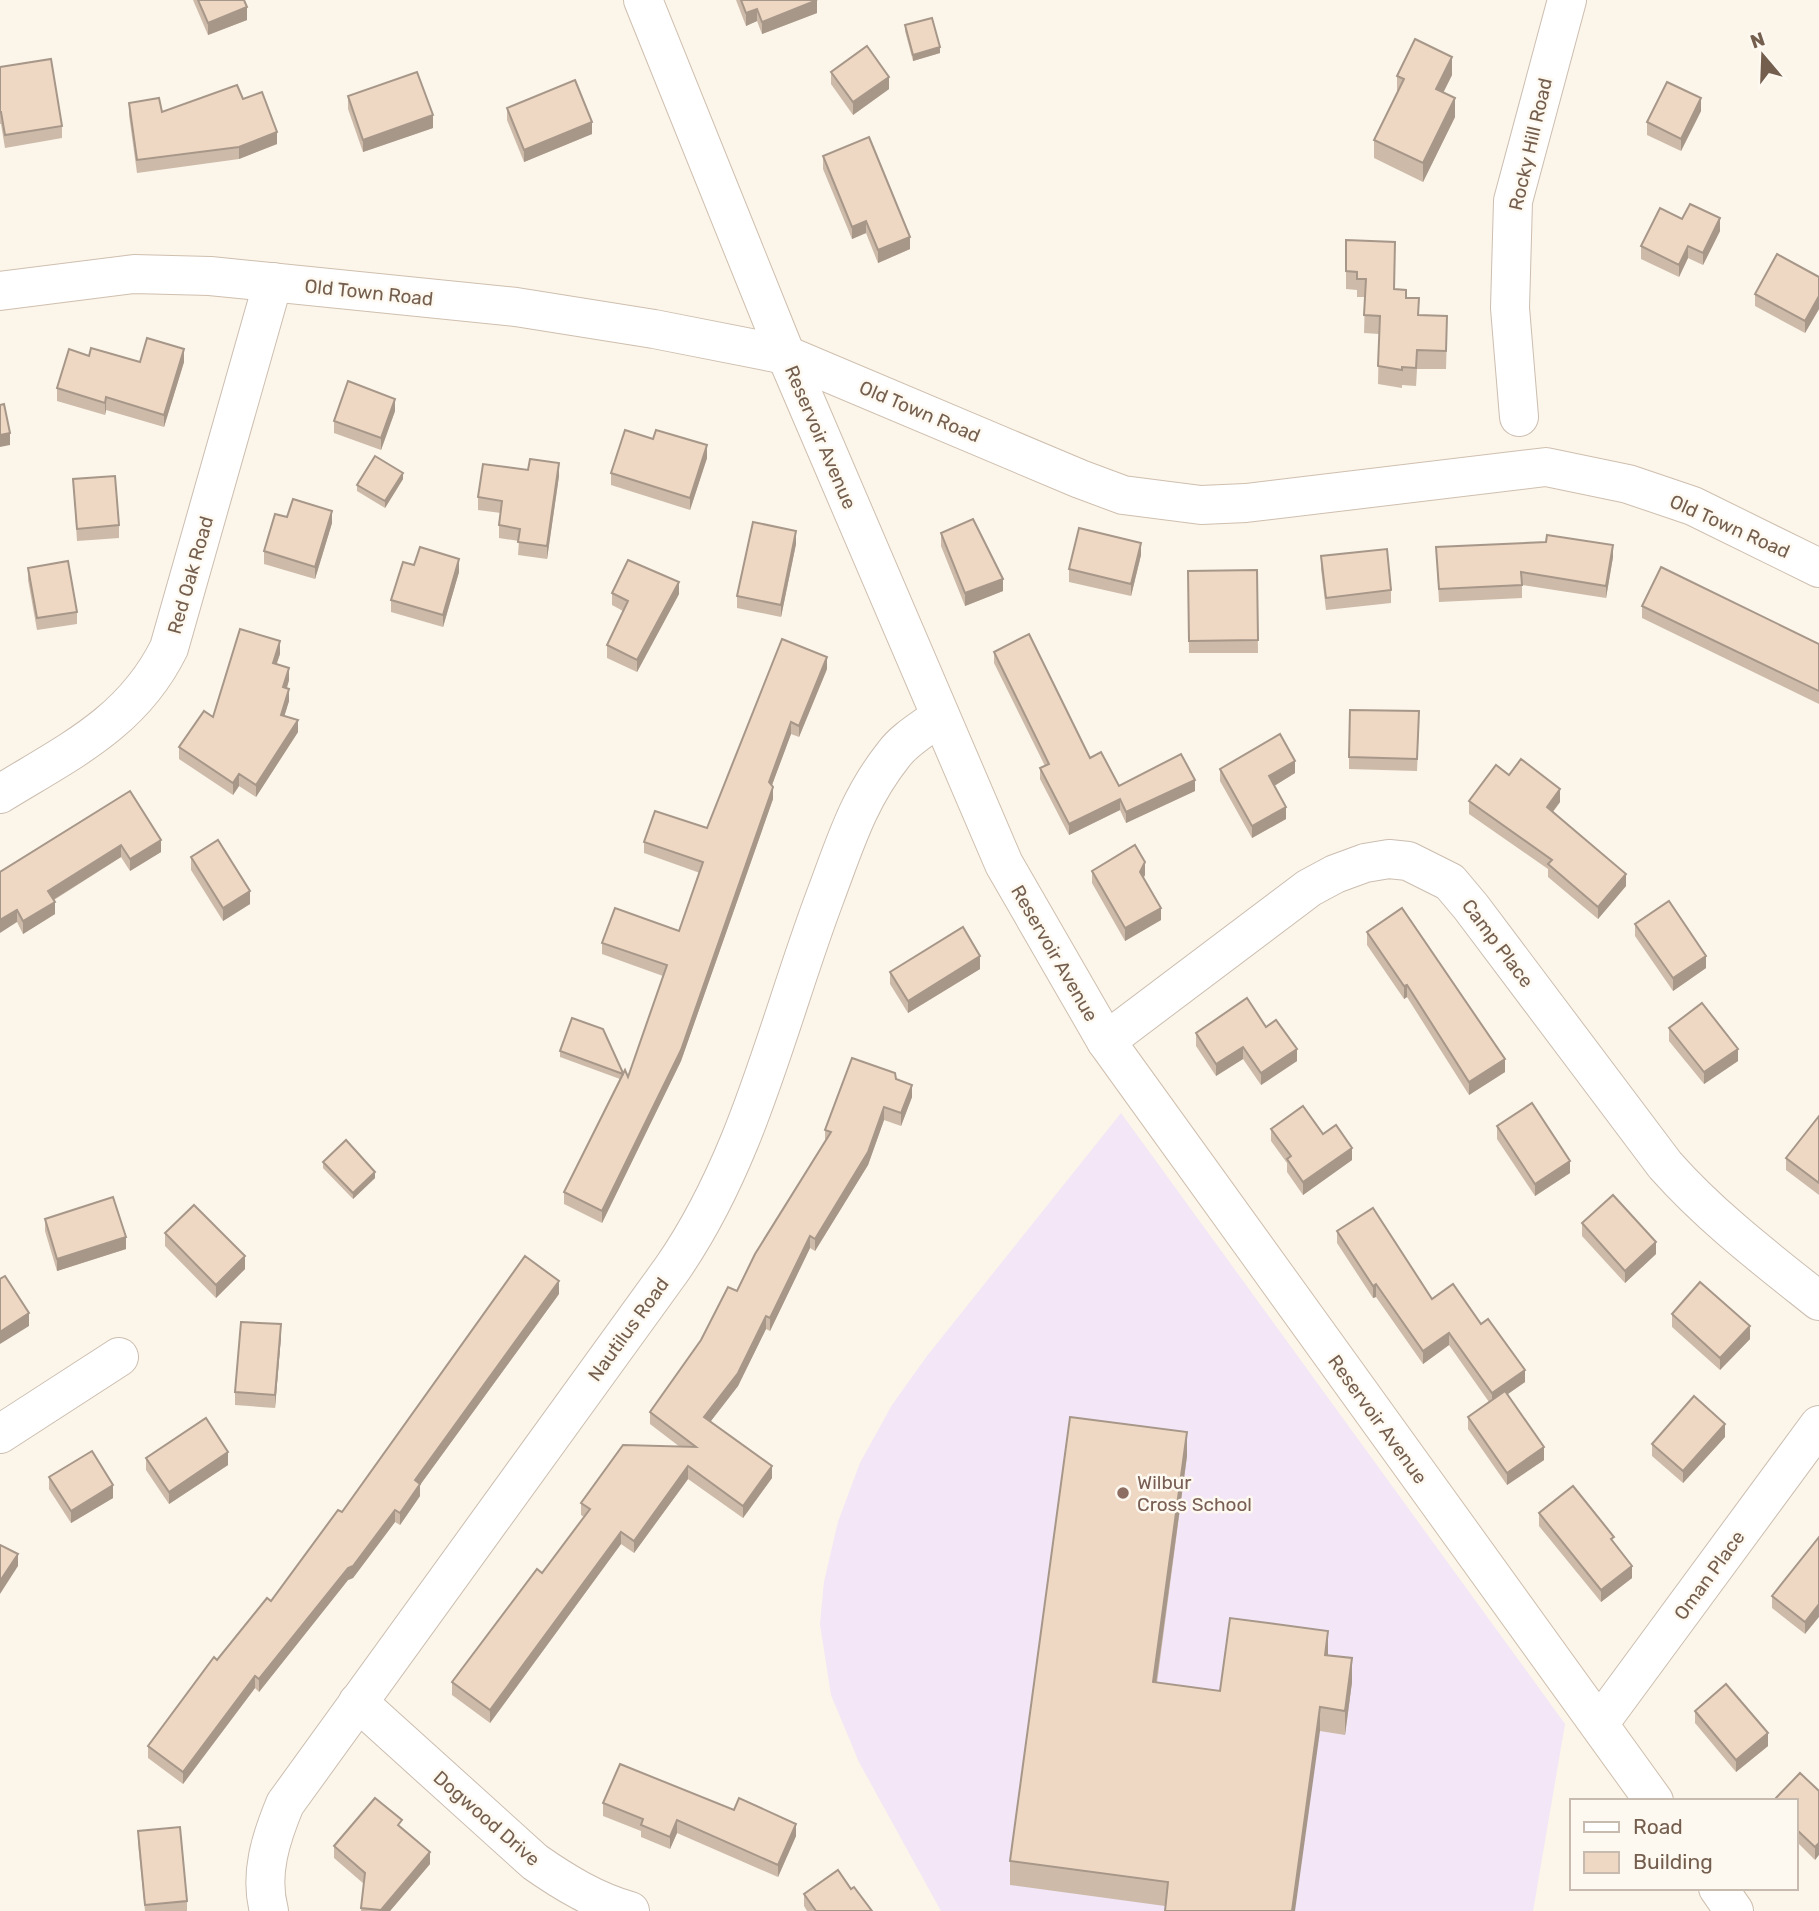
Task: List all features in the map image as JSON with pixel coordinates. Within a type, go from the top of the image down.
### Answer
[{"type":"street","name":"Reservoir Avenue","points":[[643,0],[786,355],[1004,864],[1106,1041],[1653,1799]]},
{"type":"street","name":"Rocky Hill Road","points":[[1519,417],[1510,308],[1513,201],[1567,0]]},
{"type":"street","name":"Old Town Road","points":[[0,290],[134,274],[273,282],[516,307],[654,329],[786,355],[1124,495],[1178,503],[1246,503],[1546,467],[1628,484],[1693,506],[1819,568]]},
{"type":"street","name":"Red Oak Road","points":[[0,794],[77,747],[121,715],[153,679],[169,648],[273,282]]},
{"type":"street","name":"Nautilus Road","points":[[269,1911],[264,1892],[272,1835],[285,1804],[672,1269],[709,1211],[729,1171],[811,932],[862,799],[896,751],[939,717]]},
{"type":"street","name":"Camp Place","points":[[1106,1041],[1309,887],[1365,863],[1389,859],[1408,861],[1450,882],[1457,890],[1665,1165],[1694,1197],[1736,1236],[1819,1301]]},
{"type":"street","points":[[0,1434],[119,1357]]},
{"type":"street","name":"Oman Place","points":[[1599,1724],[1819,1425]]},
{"type":"street","name":"Dogwood Drive","points":[[358,1702],[535,1862],[566,1884],[610,1905],[630,1911]]},
{"type":"street","points":[[1719,1890],[1734,1911]]},
{"type":"shaded area","name":"Wilbur Cross School","points":[[1121,1113],[1565,1724],[1533,1911],[941,1911],[859,1762],[831,1695],[820,1624],[824,1582],[838,1522],[860,1463],[892,1405],[927,1356]]},
{"type":"building","points":[[198,0],[244,0],[247,7],[208,23]]},
{"type":"building","points":[[741,0],[817,0],[762,22],[757,9],[746,13]]},
{"type":"building","points":[[932,18],[940,47],[913,55],[905,25]]},
{"type":"building","points":[[1415,39],[1452,57],[1436,89],[1455,98],[1423,163],[1374,140],[1404,79],[1397,76]]},
{"type":"building","points":[[867,46],[889,77],[853,102],[831,72]]},
{"type":"building","points":[[51,59],[62,126],[5,135],[0,112],[0,67]]},
{"type":"building","points":[[417,72],[433,115],[363,140],[348,96]]},
{"type":"building","points":[[575,80],[592,122],[524,150],[507,108]]},
{"type":"building","points":[[1667,82],[1701,98],[1681,139],[1647,122]]},
{"type":"building","points":[[237,85],[243,99],[262,92],[277,132],[239,147],[137,160],[129,103],[159,98],[162,112]]},
{"type":"building","points":[[869,137],[910,237],[878,250],[866,221],[852,227],[823,156]]},
{"type":"building","points":[[1690,204],[1720,218],[1703,253],[1688,246],[1679,265],[1641,246],[1660,208],[1682,219]]},
{"type":"building","points":[[1346,240],[1395,242],[1394,289],[1406,290],[1406,298],[1419,298],[1418,315],[1447,316],[1446,351],[1417,350],[1416,368],[1402,367],[1402,370],[1378,366],[1380,316],[1364,315],[1366,279],[1357,279],[1357,272],[1346,271]]},
{"type":"building","points":[[1777,254],[1819,277],[1819,296],[1805,321],[1755,294]]},
{"type":"building","points":[[147,338],[184,349],[164,415],[106,397],[105,403],[57,388],[69,349],[89,356],[91,348],[140,362]]},
{"type":"building","points":[[348,381],[395,399],[381,438],[334,421]]},
{"type":"building","points":[[4,404],[10,433],[0,435],[0,405]]},
{"type":"building","points":[[625,430],[653,439],[656,430],[707,445],[690,498],[611,473]]},
{"type":"building","points":[[375,456],[403,473],[385,501],[357,485]]},
{"type":"building","points":[[530,459],[559,463],[547,546],[518,542],[520,529],[499,525],[502,501],[478,497],[483,464],[528,470]]},
{"type":"building","points":[[115,476],[119,525],[77,529],[73,479]]},
{"type":"building","points":[[293,499],[332,511],[315,567],[264,551],[275,514],[287,517]]},
{"type":"building","points":[[973,519],[1003,579],[965,593],[941,533]]},
{"type":"building","points":[[753,522],[796,531],[781,605],[737,596]]},
{"type":"building","points":[[1079,528],[1141,543],[1131,584],[1069,569]]},
{"type":"building","points":[[1547,535],[1613,545],[1606,586],[1521,572],[1522,585],[1439,589],[1436,547],[1546,542]]},
{"type":"building","points":[[420,547],[459,559],[443,615],[391,600],[403,562],[414,565]]},
{"type":"building","points":[[1387,549],[1391,590],[1326,598],[1321,556]]},
{"type":"building","points":[[628,560],[679,582],[637,660],[607,645],[628,601],[612,593]]},
{"type":"building","points":[[68,561],[77,612],[37,618],[28,568]]},
{"type":"building","points":[[1661,567],[1819,644],[1819,691],[1642,606]]},
{"type":"building","points":[[1257,570],[1258,640],[1189,641],[1188,571]]},
{"type":"building","points":[[240,629],[280,641],[273,663],[289,668],[283,687],[289,689],[281,715],[298,720],[256,785],[239,774],[233,783],[179,747],[204,711],[213,717]]},
{"type":"building","points":[[1029,634],[1090,758],[1101,752],[1119,786],[1181,754],[1195,780],[1126,812],[1120,799],[1069,824],[1040,768],[1049,764],[994,652]]},
{"type":"building","points":[[782,639],[827,657],[799,726],[791,722],[769,782],[773,787],[681,1050],[602,1211],[564,1192],[625,1070],[628,1077],[667,965],[602,943],[615,908],[679,931],[703,862],[644,842],[655,811],[707,828]]},
{"type":"building","points":[[1350,710],[1419,711],[1417,759],[1349,757]]},
{"type":"building","points":[[1280,734],[1295,761],[1269,776],[1286,807],[1252,826],[1220,769]]},
{"type":"building","points":[[1521,759],[1560,789],[1547,807],[1626,874],[1598,907],[1548,864],[1552,860],[1469,801],[1496,765],[1509,775]]},
{"type":"building","points":[[130,791],[161,840],[130,859],[121,845],[48,891],[55,902],[23,921],[17,910],[0,920],[0,872]]},
{"type":"building","points":[[218,840],[250,891],[223,908],[191,857]]},
{"type":"building","points":[[1135,845],[1145,862],[1140,872],[1161,908],[1125,928],[1092,871]]},
{"type":"building","points":[[1669,901],[1706,956],[1673,978],[1635,924]]},
{"type":"building","points":[[1402,908],[1505,1059],[1469,1082],[1407,985],[1404,986],[1367,932]]},
{"type":"building","points":[[963,927],[980,956],[908,1001],[890,972]]},
{"type":"building","points":[[1247,998],[1266,1027],[1276,1020],[1297,1049],[1261,1073],[1243,1047],[1216,1064],[1196,1033]]},
{"type":"building","points":[[1702,1003],[1738,1049],[1704,1072],[1669,1028]]},
{"type":"building","points":[[572,1018],[603,1029],[623,1074],[560,1051]]},
{"type":"building","points":[[852,1058],[895,1073],[896,1079],[912,1085],[901,1113],[884,1107],[868,1152],[815,1239],[810,1236],[770,1318],[766,1316],[738,1373],[704,1417],[772,1466],[743,1506],[688,1466],[634,1541],[621,1532],[490,1710],[452,1682],[537,1569],[542,1573],[590,1509],[581,1503],[623,1445],[696,1447],[650,1412],[701,1340],[728,1287],[737,1291],[755,1254],[831,1132],[825,1130]]},
{"type":"building","points":[[1532,1103],[1570,1161],[1535,1184],[1497,1126]]},
{"type":"building","points":[[1303,1106],[1323,1134],[1336,1125],[1352,1148],[1303,1182],[1287,1159],[1291,1156],[1271,1129]]},
{"type":"building","points":[[1819,1116],[1819,1183],[1786,1158]]},
{"type":"building","points":[[346,1140],[375,1172],[353,1193],[323,1162]]},
{"type":"building","points":[[1613,1195],[1656,1242],[1625,1271],[1582,1223]]},
{"type":"building","points":[[113,1197],[126,1237],[57,1259],[45,1219]]},
{"type":"building","points":[[194,1205],[245,1256],[216,1285],[165,1233]]},
{"type":"building","points":[[1373,1208],[1432,1299],[1453,1284],[1481,1324],[1488,1319],[1525,1370],[1492,1393],[1449,1333],[1423,1351],[1376,1284],[1373,1286],[1337,1231]]},
{"type":"building","points":[[525,1256],[559,1281],[415,1480],[420,1484],[400,1513],[395,1510],[353,1566],[348,1568],[259,1679],[255,1676],[183,1772],[148,1746],[214,1657],[217,1660],[267,1598],[271,1601],[338,1510],[342,1512]]},
{"type":"building","points":[[5,1276],[29,1313],[0,1332],[0,1279]]},
{"type":"building","points":[[1700,1282],[1750,1326],[1720,1358],[1672,1314]]},
{"type":"building","points":[[241,1322],[281,1324],[275,1395],[235,1392]]},
{"type":"building","points":[[1505,1391],[1544,1447],[1507,1473],[1468,1417]]},
{"type":"building","points":[[1694,1396],[1725,1424],[1683,1471],[1652,1444]]},
{"type":"building","points":[[1070,1417],[1187,1432],[1153,1682],[1220,1691],[1230,1618],[1328,1631],[1325,1655],[1352,1658],[1345,1711],[1320,1707],[1292,1911],[1165,1911],[1168,1882],[1010,1861]]},
{"type":"building","points":[[206,1418],[228,1452],[169,1492],[146,1458]]},
{"type":"building","points":[[92,1451],[113,1485],[71,1511],[49,1477]]},
{"type":"building","points":[[1573,1486],[1614,1537],[1611,1539],[1632,1566],[1601,1590],[1539,1513]]},
{"type":"building","points":[[1819,1537],[1819,1604],[1805,1622],[1772,1596]]},
{"type":"building","points":[[0,1545],[18,1554],[0,1581]]},
{"type":"building","points":[[1726,1684],[1768,1733],[1736,1760],[1695,1711]]},
{"type":"building","points":[[620,1764],[734,1810],[739,1798],[796,1824],[778,1865],[677,1820],[670,1837],[641,1825],[643,1819],[603,1803]]},
{"type":"building","points":[[1800,1773],[1819,1791],[1819,1843],[1815,1847],[1798,1831],[1798,1799],[1775,1799]]},
{"type":"building","points":[[375,1798],[402,1820],[398,1825],[430,1852],[381,1910],[361,1908],[365,1873],[334,1846]]},
{"type":"building","points":[[180,1827],[187,1901],[145,1905],[138,1831]]},
{"type":"building","points":[[838,1870],[851,1889],[854,1887],[872,1911],[816,1911],[804,1894]]},
{"type":"place","name":"Wilbur Cross School","points":[[1123,1493]]}]
